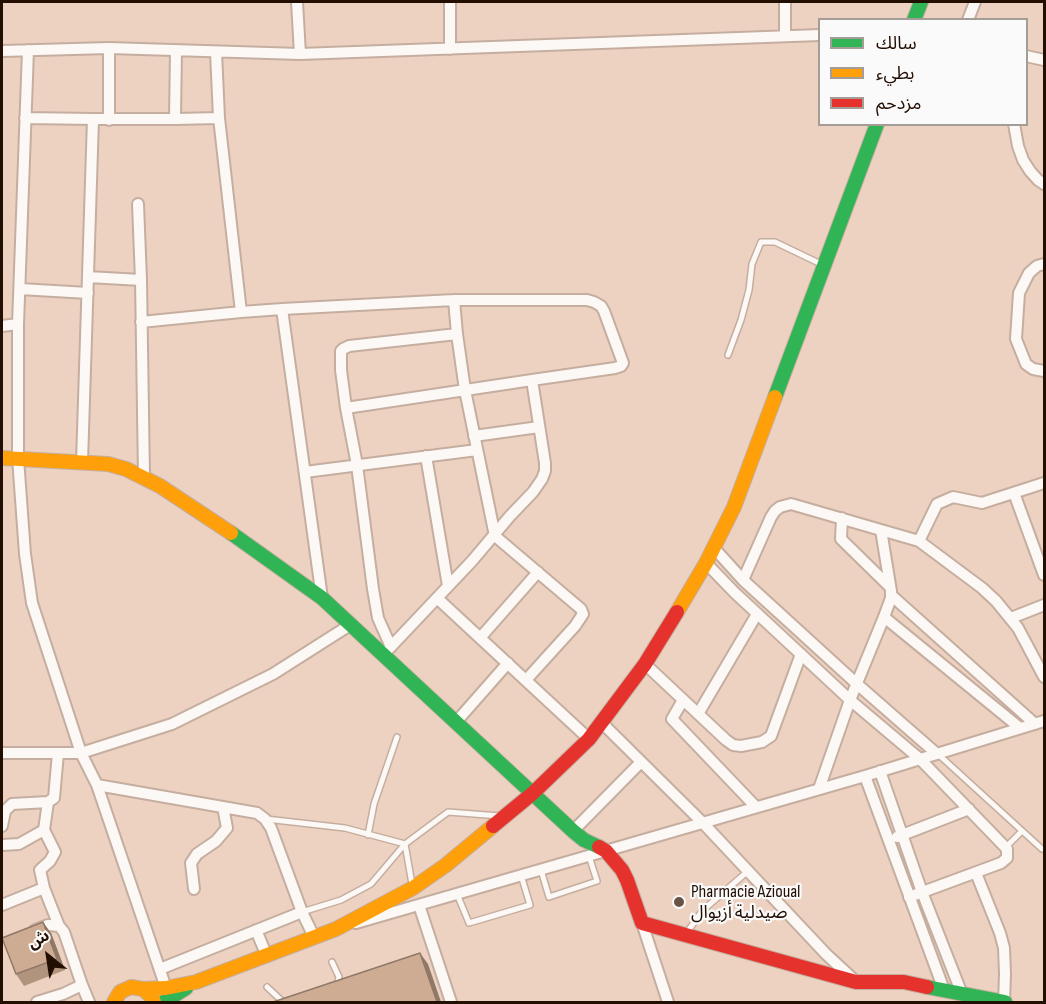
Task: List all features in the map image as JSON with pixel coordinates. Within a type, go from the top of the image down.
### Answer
[{"type":"main road","points":[[915,18],[921,2]]},
{"type":"main road","points":[[164,1002],[196,982],[336,929],[413,888],[446,866],[505,817],[589,739],[645,664],[669,626],[706,563],[734,507],[876,126]]},
{"type":"main road","points":[[2,458],[108,464],[126,469],[144,477],[226,529],[322,598],[350,625],[387,651],[456,722],[573,831],[584,840],[606,851],[622,870],[642,923],[856,982],[904,981],[1004,1002]]},
{"type":"main road","points":[[112,1001],[125,989],[131,987],[143,989],[196,982]]},
{"type":"main road","points":[[143,989],[154,1002]]},
{"type":"street","points":[[297,2],[300,54]]},
{"type":"street","points":[[450,2],[450,49]]},
{"type":"street","points":[[784,2],[785,36]]},
{"type":"street","points":[[969,18],[975,2]]},
{"type":"street","points":[[2,51],[109,48],[300,54],[818,36]]},
{"type":"street","points":[[109,48],[109,120]]},
{"type":"street","points":[[28,50],[18,324],[18,458],[25,554],[32,603],[81,753],[97,785],[166,987]]},
{"type":"street","points":[[175,119],[176,50]]},
{"type":"street","points":[[216,52],[219,118],[241,312]]},
{"type":"street","points":[[1028,56],[1044,60]]},
{"type":"street","points":[[25,118],[109,120],[219,118]]},
{"type":"street","points":[[82,462],[93,119]]},
{"type":"street","points":[[1014,126],[1023,160],[1030,171],[1044,184]]},
{"type":"street","points":[[138,204],[144,477]]},
{"type":"street","points":[[1044,264],[1037,266],[1029,273],[1019,292],[1016,339],[1026,364],[1033,369],[1044,371]]},
{"type":"street","points":[[88,277],[141,280]]},
{"type":"street","points":[[20,289],[88,293]]},
{"type":"street","points":[[141,322],[282,309],[454,300],[587,300],[601,306],[604,311],[623,361],[621,366],[615,368],[346,408]]},
{"type":"street","points":[[454,300],[465,390],[495,536],[581,609],[583,614],[526,680]]},
{"type":"street","points":[[282,309],[322,598]]},
{"type":"street","points":[[2,326],[18,324]]},
{"type":"street","points":[[387,651],[378,618],[357,465],[346,408],[341,351],[345,347],[457,334]]},
{"type":"street","points":[[387,651],[495,536],[542,479],[545,463],[532,380]]},
{"type":"street","points":[[474,436],[539,427]]},
{"type":"street","points":[[305,472],[477,450]]},
{"type":"street","points":[[426,456],[448,586]]},
{"type":"street","points":[[919,541],[937,504],[953,497],[982,503],[1044,483]]},
{"type":"street","points":[[1014,493],[1044,575]]},
{"type":"street","points":[[743,580],[771,517],[780,507],[791,504],[919,541],[996,601],[1018,628],[1044,677]]},
{"type":"street","points":[[336,929],[865,776],[1040,722],[890,591],[841,539],[842,518]]},
{"type":"street","points":[[819,789],[856,684],[884,617],[890,591],[881,530]]},
{"type":"street","points":[[714,548],[743,580],[856,684],[937,754]]},
{"type":"street","points":[[706,563],[850,700],[921,759],[1006,847],[1008,855],[1005,861],[909,897]]},
{"type":"street","points":[[480,638],[538,572]]},
{"type":"street","points":[[437,598],[589,739]]},
{"type":"street","points":[[1011,618],[1044,605]]},
{"type":"street","points":[[699,714],[757,614]]},
{"type":"street","points":[[884,617],[1020,729]]},
{"type":"street","points":[[2,753],[81,753],[172,724],[273,674],[350,625]]},
{"type":"street","points":[[645,664],[726,740],[733,745],[741,746],[762,741],[771,736],[801,654]]},
{"type":"street","points":[[456,722],[508,663]]},
{"type":"street","points":[[683,700],[672,719],[756,807]]},
{"type":"street","points":[[601,722],[703,823],[826,954],[856,982]]},
{"type":"street","points":[[2,826],[5,811],[12,804],[48,802],[54,798],[58,753]]},
{"type":"street","points":[[573,831],[641,762]]},
{"type":"street","points":[[880,771],[922,892],[962,994]]},
{"type":"street","points":[[865,776],[944,990]]},
{"type":"street","points":[[97,785],[257,813],[271,828],[302,912],[314,937]]},
{"type":"street","points":[[48,802],[44,830],[55,852],[50,861],[40,870],[44,888],[59,926],[64,932],[89,1002]]},
{"type":"street","points":[[194,889],[191,863],[197,854],[216,841],[227,828],[223,807]]},
{"type":"street","points":[[888,840],[969,809]]},
{"type":"street","points":[[2,845],[19,843],[44,830]]},
{"type":"street","points":[[976,873],[1004,948],[1004,1002]]},
{"type":"street","points":[[2,905],[44,888]]},
{"type":"street","points":[[419,905],[451,1002]]},
{"type":"street","points":[[160,969],[302,912]]},
{"type":"street","points":[[642,923],[668,1002]]},
{"type":"street","points":[[28,933],[48,926],[59,926]]},
{"type":"street","points":[[256,930],[266,954]]},
{"type":"street","points":[[38,1002],[82,985]]},
{"type":"lane","points":[[728,355],[741,320],[749,290],[752,264],[761,242],[775,242],[825,266]]},
{"type":"lane","points":[[368,835],[374,804],[397,737]]},
{"type":"lane","points":[[937,754],[1041,849]]},
{"type":"lane","points":[[302,912],[340,900],[371,884],[405,844],[448,812],[505,817]]},
{"type":"lane","points":[[265,819],[345,828],[405,844]]},
{"type":"lane","points":[[1006,847],[1022,831]]},
{"type":"lane","points":[[405,844],[413,888]]},
{"type":"lane","points":[[541,870],[549,897],[597,881],[589,856]]},
{"type":"lane","points":[[685,935],[702,912],[748,871]]},
{"type":"lane","points":[[457,894],[469,923],[530,904],[521,875]]},
{"type":"lane","points":[[326,990],[337,987],[339,977],[332,962]]},
{"type":"lane","points":[[267,987],[282,1001],[295,1002]]},
{"type":"building","points":[[43,922],[57,959],[16,974],[2,938]]},
{"type":"building","points":[[420,953],[437,1002],[273,1002]]},
{"type":"traffic: fast","points":[[915,18],[921,2]]},
{"type":"traffic: fast","points":[[775,397],[876,126]]},
{"type":"traffic: fast","points":[[231,533],[322,598],[573,831],[584,840],[599,847]]},
{"type":"traffic: fast","points":[[927,987],[1005,1002]]},
{"type":"traffic: fast","points":[[164,1002],[186,988]]},
{"type":"traffic: slow","points":[[677,612],[706,563],[734,507],[775,397]]},
{"type":"traffic: slow","points":[[2,458],[108,464],[126,469],[160,486],[231,533]]},
{"type":"traffic: slow","points":[[143,989],[166,988],[196,982],[336,929],[413,888],[446,865],[493,826]]},
{"type":"traffic: slow","points":[[114,1002],[120,992],[131,987],[143,989],[154,1002]]},
{"type":"traffic: jam","points":[[493,826],[533,793],[589,739],[645,664],[677,612]]},
{"type":"traffic: jam","points":[[599,847],[606,851],[622,870],[642,923],[856,982],[904,982],[927,987]]},
{"type":"place","name":"Pharmacie Azioual صيدلية أزيوال","points":[[679,902]]}]
